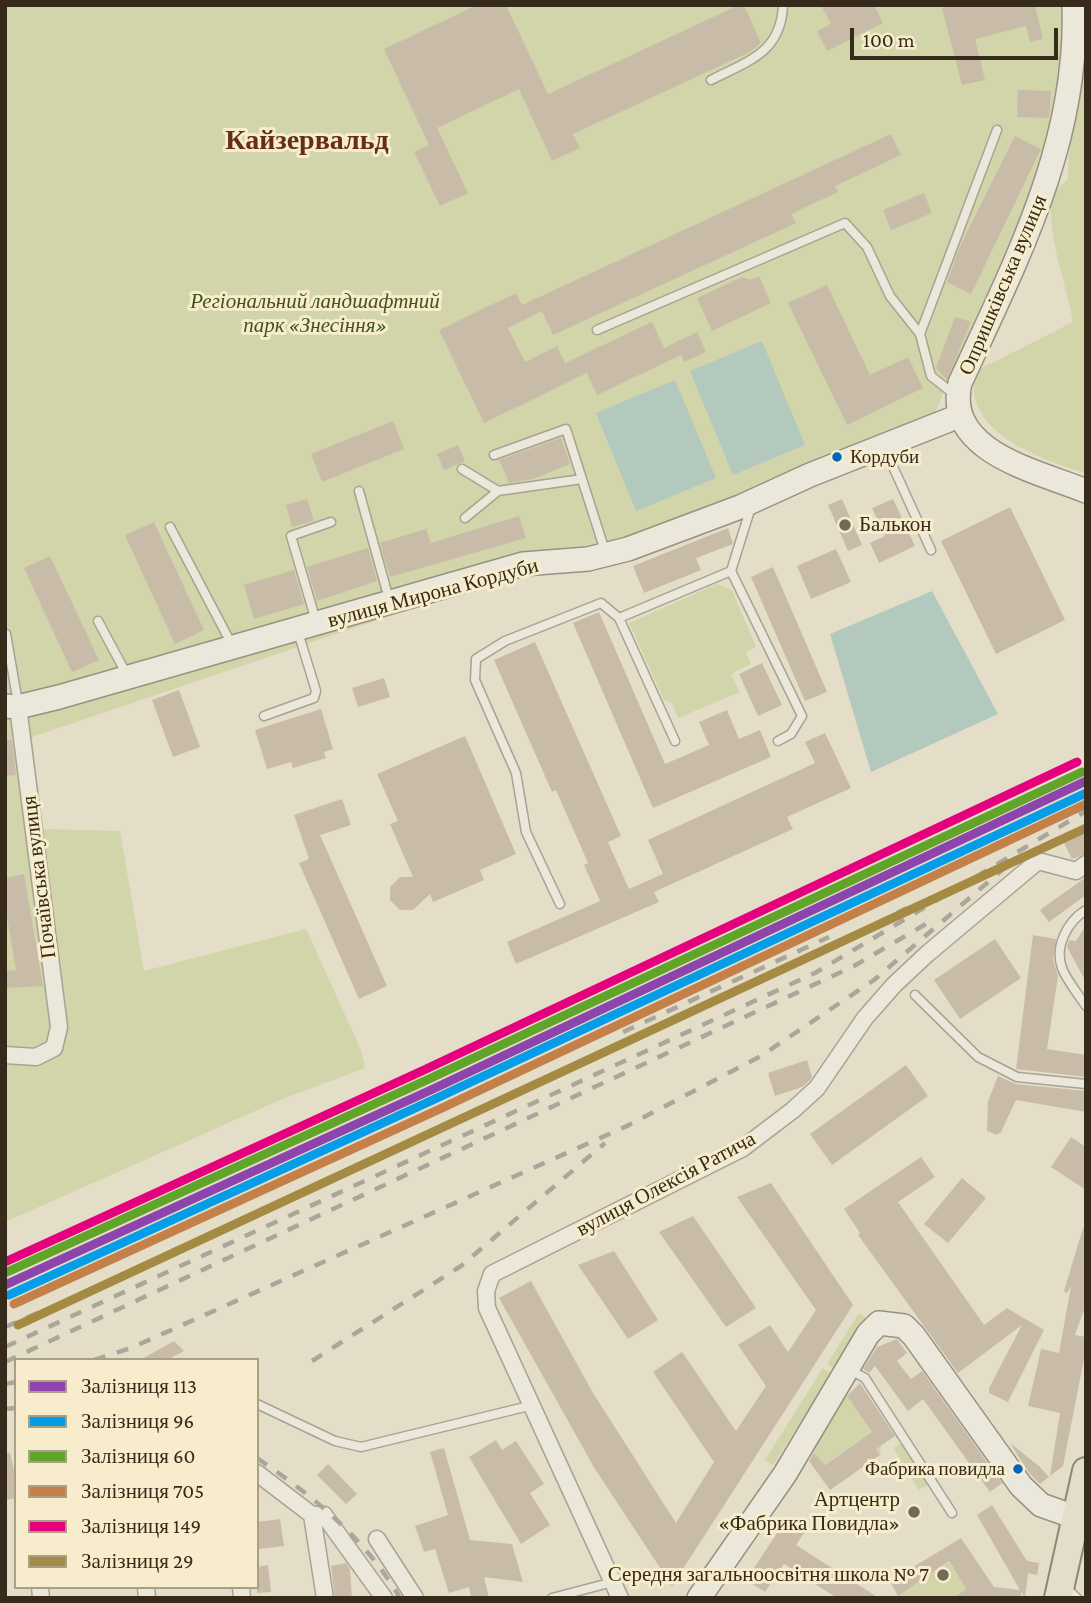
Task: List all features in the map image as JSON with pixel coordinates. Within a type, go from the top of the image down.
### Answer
[{"type":"main road","points":[[1066,1593],[1075,1517],[1086,1471]]},
{"type":"street","name":"Опришківська вулиця","points":[[958,406],[960,383],[1037,211],[1055,159],[1069,99],[1075,49],[1074,5]]},
{"type":"street","name":"вулиця Мирона Кордуби","points":[[12,706],[128,678],[523,564],[628,549],[753,501],[883,445],[958,406]]},
{"type":"street","points":[[958,406],[968,433],[999,455],[1086,491]]},
{"type":"street","name":"Почаївська вулиця","points":[[5,1055],[36,1057],[54,1048],[58,1027],[12,706]]},
{"type":"street","name":"вулиця Олексія Ратича","points":[[617,1590],[487,1308],[486,1291],[492,1274],[743,1149],[817,1088],[865,1018],[894,985],[983,907],[1038,862],[1076,871],[1086,864]]},
{"type":"street","points":[[699,1598],[785,1474],[869,1334],[879,1323],[904,1326],[915,1336],[1021,1486],[1041,1505],[1075,1517]]},
{"type":"street","points":[[259,1475],[312,1515],[324,1516],[384,1598]]},
{"type":"street","points":[[312,1515],[325,1598]]},
{"type":"street","points":[[377,1539],[415,1598]]},
{"type":"lane","points":[[711,80],[768,47],[782,27],[783,5]]},
{"type":"lane","points":[[920,334],[997,130]]},
{"type":"lane","points":[[597,330],[845,223],[850,225],[866,247],[890,296],[920,334],[931,376],[958,406]]},
{"type":"lane","points":[[494,455],[566,429],[606,554]]},
{"type":"lane","points":[[883,445],[931,550]]},
{"type":"lane","points":[[462,469],[498,491]]},
{"type":"lane","points":[[465,517],[498,491],[582,479]]},
{"type":"lane","points":[[359,491],[390,602]]},
{"type":"lane","points":[[753,501],[731,571],[802,716],[791,734],[778,741]]},
{"type":"lane","points":[[264,716],[314,698],[316,691],[307,626],[291,536],[331,522]]},
{"type":"lane","points":[[170,527],[233,648]]},
{"type":"lane","points":[[620,618],[731,571]]},
{"type":"lane","points":[[560,904],[526,832],[516,773],[475,680],[477,659],[505,641],[601,603],[620,618],[675,741]]},
{"type":"lane","points":[[97,621],[128,678]]},
{"type":"lane","points":[[6,634],[12,706]]},
{"type":"lane","points":[[1086,910],[1072,919],[1064,934],[1061,962],[1086,1006]]},
{"type":"lane","points":[[915,995],[978,1057],[1017,1077],[1086,1084]]},
{"type":"lane","points":[[848,1369],[865,1378],[952,1513]]},
{"type":"lane","points":[[259,1405],[340,1443],[361,1447],[533,1405]]},
{"type":"lane","points":[[552,1598],[617,1590]]},
{"type":"green space","name":"Регіональний ландшафтний парк «Знесіння»","points":[[5,5],[1069,5],[1057,142],[932,419],[764,489],[32,737],[43,829],[120,831],[144,971],[306,929],[361,1050],[365,1068],[280,1100],[5,1222]]},
{"type":"green space","points":[[1082,5],[1086,5],[1086,473],[1026,451],[1007,439],[991,426],[980,410],[974,392],[976,371],[1073,322],[1051,214],[1054,195],[1068,179],[1069,144],[1083,69]]},
{"type":"green space","points":[[717,584],[732,590],[756,647],[746,652],[751,664],[731,674],[740,692],[678,718],[671,702],[664,700],[629,623]]},
{"type":"green space","points":[[859,1313],[866,1318],[834,1369],[827,1364]]},
{"type":"green space","points":[[823,1368],[831,1374],[773,1465],[765,1460]]},
{"type":"green space","points":[[845,1393],[881,1445],[880,1455],[866,1436],[824,1465],[810,1450]]},
{"type":"green space","points":[[902,1443],[928,1485],[919,1490],[893,1448]]},
{"type":"green space","name":"Середня загальноосвітня школа № 7","points":[[949,1562],[966,1589],[958,1594],[960,1598],[886,1598],[896,1597]]},
{"type":"shaded area","points":[[762,341],[805,445],[733,475],[690,371]]},
{"type":"shaded area","points":[[675,380],[716,478],[636,511],[596,413]]},
{"type":"shaded area","points":[[932,591],[998,714],[871,772],[830,634]]},
{"type":"building","points":[[477,5],[506,5],[548,94],[739,5],[744,5],[761,43],[750,52],[573,134],[580,148],[552,161],[519,89],[437,128],[468,193],[440,206],[414,152],[429,145],[384,49]]},
{"type":"building","points":[[821,5],[874,5],[883,23],[827,51],[817,31],[831,24]]},
{"type":"building","points":[[954,5],[1035,5],[1043,39],[1030,42],[1026,26],[975,39],[985,80],[962,85],[942,8]]},
{"type":"building","points":[[1018,90],[1051,91],[1049,118],[1017,117]]},
{"type":"building","points":[[891,134],[901,155],[835,186],[838,192],[791,214],[796,223],[553,335],[542,311],[508,328],[525,362],[557,346],[565,363],[652,322],[664,348],[697,332],[706,352],[684,362],[681,355],[597,395],[587,373],[484,423],[439,330],[516,293],[522,305]]},
{"type":"building","points":[[1015,136],[1041,149],[971,294],[947,282],[960,246]]},
{"type":"building","points":[[924,193],[932,213],[891,230],[883,210]]},
{"type":"building","points":[[759,276],[771,303],[712,331],[697,298],[742,277],[750,280]]},
{"type":"building","points":[[827,285],[870,375],[908,357],[923,388],[847,425],[788,303]]},
{"type":"building","points":[[955,317],[971,322],[947,380],[936,368]]},
{"type":"building","points":[[393,421],[404,449],[322,482],[311,454]]},
{"type":"building","points":[[561,438],[570,464],[533,479],[509,483],[499,460]]},
{"type":"building","points":[[458,445],[465,461],[444,470],[437,454]]},
{"type":"building","points":[[307,499],[314,521],[292,527],[286,505]]},
{"type":"building","name":"Балькон","points":[[842,499],[862,545],[848,551],[828,505]]},
{"type":"building","points":[[893,499],[915,546],[879,563],[870,543],[885,536],[872,508]]},
{"type":"building","points":[[1010,507],[1065,620],[996,654],[941,541]]},
{"type":"building","points":[[519,516],[526,538],[390,577],[380,543],[426,529],[431,543]]},
{"type":"building","points":[[154,522],[204,630],[175,644],[125,535]]},
{"type":"building","points":[[728,528],[733,544],[696,558],[701,570],[644,593],[633,566]]},
{"type":"building","points":[[368,548],[377,581],[317,601],[307,567]]},
{"type":"building","points":[[836,549],[851,582],[811,599],[797,566]]},
{"type":"building","points":[[50,556],[99,660],[72,672],[24,568]]},
{"type":"building","points":[[773,567],[827,692],[805,701],[751,577]]},
{"type":"building","points":[[294,570],[304,604],[254,619],[244,585]]},
{"type":"building","points":[[599,612],[665,764],[709,745],[699,722],[727,710],[739,739],[760,730],[771,757],[653,808],[573,623]]},
{"type":"building","points":[[535,642],[621,836],[608,842],[629,889],[663,874],[648,840],[815,763],[805,742],[825,733],[851,788],[787,817],[793,829],[654,892],[659,902],[516,964],[507,942],[600,901],[584,865],[588,863],[556,790],[552,792],[494,660]]},
{"type":"building","points":[[762,663],[782,705],[758,716],[739,674]]},
{"type":"building","points":[[384,678],[390,697],[358,707],[352,688]]},
{"type":"building","points":[[179,690],[200,747],[173,757],[152,700]]},
{"type":"building","points":[[321,709],[333,749],[324,752],[326,758],[293,768],[291,762],[267,769],[255,730]]},
{"type":"building","points":[[465,736],[516,854],[480,870],[484,880],[433,902],[430,894],[413,910],[400,910],[390,900],[390,887],[400,877],[413,877],[390,824],[398,821],[377,774]]},
{"type":"building","points":[[5,740],[12,740],[16,775],[5,776]]},
{"type":"building","points":[[342,799],[351,825],[320,835],[387,986],[359,999],[299,863],[309,859],[294,815]]},
{"type":"building","points":[[1086,825],[1086,854],[1072,859],[1061,837]]},
{"type":"building","points":[[24,874],[43,986],[5,988],[5,971],[16,970],[5,905],[5,878]]},
{"type":"building","points":[[1086,877],[1086,895],[1049,922],[1040,910]]},
{"type":"building","points":[[1086,925],[1086,982],[1067,947],[1069,940],[1076,941]]},
{"type":"building","points":[[1033,935],[1056,939],[1053,960],[1058,976],[1047,1049],[1086,1055],[1086,1077],[1016,1069]]},
{"type":"building","points":[[995,939],[1021,978],[960,1019],[934,980]]},
{"type":"building","points":[[807,1060],[812,1077],[809,1081],[802,1087],[775,1096],[768,1073]]},
{"type":"building","points":[[906,1065],[928,1096],[832,1165],[810,1134]]},
{"type":"building","points":[[998,1076],[1016,1084],[1086,1091],[1086,1112],[1016,1100],[1001,1132],[997,1135],[987,1131],[988,1101]]},
{"type":"building","points":[[1071,1137],[1086,1147],[1086,1190],[1051,1167]]},
{"type":"building","points":[[921,1157],[935,1177],[898,1202],[984,1325],[1007,1308],[1044,1330],[1008,1402],[989,1393],[989,1388],[1022,1325],[958,1373],[858,1235],[860,1233],[844,1209]]},
{"type":"building","points":[[962,1178],[986,1198],[948,1243],[924,1224]]},
{"type":"building","points":[[771,1183],[853,1305],[672,1586],[595,1469],[499,1298],[531,1281],[593,1393],[676,1523],[714,1462],[653,1372],[682,1352],[736,1431],[766,1386],[738,1345],[770,1325],[788,1352],[816,1310],[737,1197]]},
{"type":"building","points":[[693,1216],[756,1308],[726,1327],[659,1232]]},
{"type":"building","points":[[1083,1228],[1086,1229],[1086,1304],[1075,1335],[1086,1337],[1086,1349],[1063,1466],[1050,1476],[1060,1413],[1028,1406],[1041,1349],[1059,1353],[1071,1286],[1067,1293],[1064,1291]]},
{"type":"building","points":[[614,1251],[658,1320],[628,1339],[578,1265]]},
{"type":"building","points":[[897,1339],[907,1353],[897,1361],[911,1379],[922,1371],[1002,1483],[990,1492],[923,1399],[908,1411],[875,1366],[869,1373],[863,1369],[877,1347]]},
{"type":"building","points":[[174,1341],[184,1351],[171,1358],[144,1358]]},
{"type":"building","points":[[860,1383],[895,1436],[876,1449],[880,1455],[830,1490],[809,1461],[814,1453],[825,1465],[872,1432],[847,1396]]},
{"type":"building","points":[[496,1440],[502,1450],[516,1441],[544,1484],[530,1493],[550,1525],[521,1544],[469,1457]]},
{"type":"building","points":[[1010,1443],[1049,1477],[1040,1484],[1029,1473]]},
{"type":"building","points":[[444,1448],[470,1540],[512,1544],[523,1582],[484,1577],[489,1598],[471,1598],[469,1587],[449,1593],[435,1549],[424,1552],[415,1526],[448,1515],[430,1452]]},
{"type":"building","points":[[5,1453],[10,1453],[14,1470],[14,1498],[5,1500]]},
{"type":"building","points":[[328,1464],[357,1494],[346,1504],[317,1475]]},
{"type":"building","points":[[992,1505],[1027,1561],[1039,1563],[1037,1575],[1028,1573],[1025,1598],[1021,1592],[1021,1598],[953,1598],[966,1589],[949,1561],[898,1596],[890,1581],[961,1538],[994,1587],[1020,1590],[977,1515]]},
{"type":"building","points":[[787,1518],[806,1530],[796,1545],[879,1598],[837,1598],[784,1564],[765,1592],[746,1580]]},
{"type":"building","points":[[280,1519],[284,1546],[259,1549],[259,1522]]},
{"type":"building","points":[[346,1563],[350,1569],[352,1598],[335,1598],[331,1566]]},
{"type":"building","points":[[268,1565],[271,1592],[257,1593],[259,1567]]},
{"type":"railway","points":[[5,1347],[815,973],[1086,811]]},
{"type":"railway","points":[[100,1358],[131,1348],[627,1126],[761,1056],[874,980],[1008,865]]},
{"type":"railway","points":[[5,1327],[85,1293],[825,950],[907,908]]},
{"type":"railway","points":[[5,1362],[854,966],[931,921]]},
{"type":"railway","points":[[623,1032],[829,937]]},
{"type":"railway","points":[[312,1361],[461,1266],[605,1143]]},
{"type":"railway","points":[[5,1384],[14,1382]]},
{"type":"railway","points":[[5,1409],[14,1408]]},
{"type":"railway","points":[[259,1459],[337,1520],[371,1557],[400,1598]]},
{"type":"rail line","name":"149","points":[[5,1262],[424,1070],[1077,762]]},
{"type":"rail line","name":"60","points":[[5,1273],[429,1079],[1082,772]]},
{"type":"rail line","name":"113","points":[[5,1285],[433,1089],[1086,781]]},
{"type":"rail line","name":"96","points":[[9,1295],[437,1098],[1086,793]]},
{"type":"rail line","name":"705","points":[[14,1304],[442,1108],[1086,804]]},
{"type":"rail line","name":"29","points":[[18,1325],[1086,828]]},
{"type":"place","name":"Кордуби","points":[[837,457]]},
{"type":"place","name":"Балькон","points":[[845,525]]},
{"type":"place","name":"Фабрика повидла","points":[[1018,1469]]},
{"type":"place","name":"Артцентр «Фабрика Повидла»","points":[[914,1512]]},
{"type":"place","name":"Середня загальноосвітня школа № 7","points":[[943,1575]]},
{"type":"district","name":"Кайзервальд","points":[[307,140]]}]
